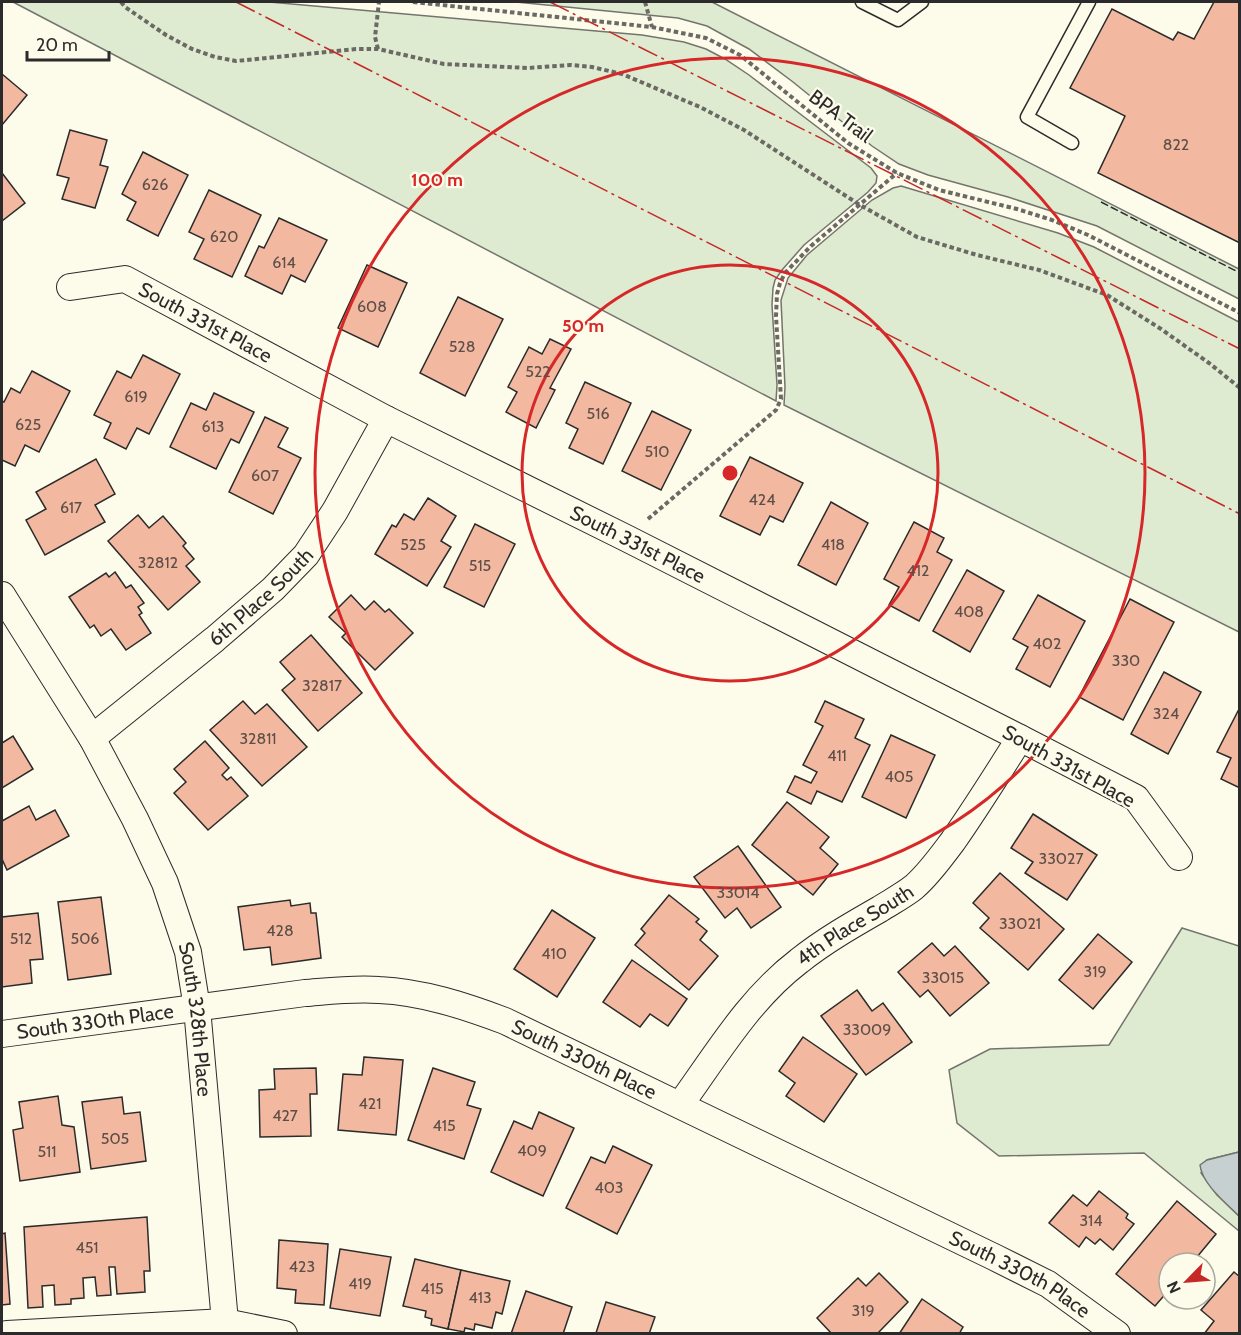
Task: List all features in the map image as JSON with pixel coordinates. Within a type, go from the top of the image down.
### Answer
[{"type":"street","name":"South 331st Place","points":[[69,286],[124,279],[386,419],[1020,738],[1136,798],[1179,857]]},
{"type":"street","name":"6th Place South","points":[[92,738],[265,596],[306,555],[335,512],[386,419]]},
{"type":"street","name":"South 328th Place","points":[[2,595],[92,738],[135,819],[165,883],[188,952],[197,1008],[225,1328]]},
{"type":"street","name":"4th Place South","points":[[680,1105],[750,1008],[768,988],[807,955],[897,899],[926,875],[964,825],[1020,738]]},
{"type":"street","name":"South 330th Place","points":[[2,1034],[335,990],[381,990],[411,993],[448,1001],[505,1021],[1048,1284],[1117,1334]]},
{"type":"street","points":[[6,1334],[225,1328],[284,1334]]},
{"type":"lane","points":[[862,2],[898,20],[922,2]]},
{"type":"lane","points":[[1072,143],[1027,117],[1089,2]]},
{"type":"path","points":[[121,2],[125,8],[192,49],[236,61],[356,49],[378,49],[444,64],[528,68],[571,65],[622,74],[700,106],[744,130],[860,205],[917,237],[1039,270],[1107,295],[1161,329],[1209,363],[1239,388]]},
{"type":"path","points":[[378,49],[375,37],[379,2]]},
{"type":"path","name":"BPA Trail","points":[[413,2],[652,27],[706,38],[740,55],[848,143],[897,173],[939,190],[1052,220],[1088,235],[1239,313]]},
{"type":"path","points":[[645,2],[652,27]]},
{"type":"path","points":[[626,538],[776,410],[781,399],[776,316],[777,294],[785,273],[804,253],[897,173]]},
{"type":"green space","points":[[13,2],[269,2],[642,35],[684,42],[706,49],[749,75],[871,168],[877,176],[876,183],[804,245],[775,280],[772,305],[776,401]]},
{"type":"green space","points":[[516,2],[712,2],[1239,269],[1239,299],[1097,226],[1008,197],[928,175],[899,164],[872,146],[749,49],[707,26],[678,18]]},
{"type":"green space","points":[[901,186],[1058,233],[1094,247],[1239,322],[1239,632],[784,405],[781,300],[788,278],[807,255],[872,200]]},
{"type":"green space","points":[[1182,928],[1239,946],[1239,1152],[1207,1160],[1201,1173],[1217,1195],[1239,1216],[1239,1231],[1144,1153],[999,1156],[957,1123],[949,1070],[990,1049],[1109,1045]]},
{"type":"shaded area","points":[[1240,1152],[1239,1216],[1210,1186],[1200,1165],[1207,1160]]},
{"type":"building","points":[[1214,2],[1240,3],[1240,243],[1098,173],[1125,116],[1070,88],[1112,9],[1173,40],[1178,32],[1194,39]]},
{"type":"building","points":[[2,74],[27,95],[2,125]]},
{"type":"building","points":[[70,130],[107,140],[100,165],[108,167],[95,208],[62,199],[69,178],[57,175]]},
{"type":"building","points":[[143,152],[188,175],[158,236],[127,220],[136,202],[122,194]]},
{"type":"building","points":[[2,173],[25,203],[2,221]]},
{"type":"building","points":[[209,190],[261,215],[232,277],[194,259],[204,239],[189,232]]},
{"type":"building","points":[[279,218],[327,240],[305,282],[291,275],[282,294],[245,276],[259,246],[264,248]]},
{"type":"building","points":[[367,265],[407,283],[378,347],[338,328]]},
{"type":"building","points":[[458,297],[503,319],[465,396],[420,373]]},
{"type":"building","points":[[550,339],[571,349],[550,388],[555,390],[536,428],[506,412],[517,392],[508,387],[529,347],[542,354]]},
{"type":"building","points":[[143,355],[180,374],[149,434],[137,428],[126,449],[104,438],[111,423],[94,415],[117,371],[131,378]]},
{"type":"building","points":[[32,371],[70,391],[39,452],[25,445],[15,466],[2,460],[2,401],[4,402],[11,388],[20,393]]},
{"type":"building","points":[[585,382],[631,403],[603,464],[569,448],[578,429],[566,423]]},
{"type":"building","points":[[214,393],[254,412],[239,443],[231,439],[216,469],[170,447],[191,403],[206,410]]},
{"type":"building","points":[[652,411],[691,430],[661,490],[622,471]]},
{"type":"building","points":[[265,417],[288,428],[278,447],[301,458],[273,514],[229,492]]},
{"type":"building","points":[[750,457],[803,483],[783,522],[770,516],[760,535],[720,516]]},
{"type":"building","points":[[96,459],[115,494],[95,505],[105,522],[45,555],[26,520],[46,509],[36,492]]},
{"type":"building","points":[[428,498],[456,516],[441,541],[451,547],[427,586],[375,554],[392,525],[396,527],[404,514],[414,520]]},
{"type":"building","points":[[831,502],[868,523],[836,585],[798,565]]},
{"type":"building","points":[[138,515],[149,528],[163,516],[186,543],[183,546],[194,559],[186,566],[200,582],[168,610],[108,541]]},
{"type":"building","points":[[914,522],[944,538],[937,552],[952,560],[919,621],[889,605],[899,587],[884,579]]},
{"type":"building","points":[[475,524],[515,544],[484,607],[444,587]]},
{"type":"building","points":[[967,570],[1004,591],[970,652],[933,631]]},
{"type":"building","points":[[115,572],[126,588],[131,585],[144,603],[138,607],[142,613],[139,615],[151,633],[126,650],[111,629],[101,636],[94,625],[90,628],[69,597],[106,573],[109,577]]},
{"type":"building","points":[[351,595],[365,610],[374,601],[385,612],[389,609],[413,633],[375,670],[342,637],[346,633],[329,617]]},
{"type":"building","points":[[1038,595],[1085,621],[1050,687],[1016,669],[1028,647],[1013,639]]},
{"type":"building","points":[[1130,599],[1174,622],[1123,720],[1079,697]]},
{"type":"building","points":[[311,635],[362,693],[318,731],[282,690],[295,679],[280,662]]},
{"type":"building","points":[[1164,672],[1201,692],[1168,754],[1131,734]]},
{"type":"building","points":[[243,701],[255,714],[267,704],[307,747],[262,786],[210,730]]},
{"type":"building","points":[[825,701],[864,719],[855,738],[870,745],[842,802],[817,791],[811,804],[787,792],[795,776],[811,783],[817,772],[803,765],[823,726],[815,722]]},
{"type":"building","points":[[1238,711],[1240,712],[1240,788],[1221,779],[1231,758],[1217,752]]},
{"type":"building","points":[[891,735],[935,755],[906,818],[862,797]]},
{"type":"building","points":[[13,736],[33,769],[2,788],[2,743]]},
{"type":"building","points":[[205,741],[229,768],[222,775],[227,780],[231,777],[248,796],[208,830],[174,793],[186,782],[174,769]]},
{"type":"building","points":[[787,802],[829,837],[820,848],[838,864],[813,895],[752,845]]},
{"type":"building","points":[[29,806],[36,820],[55,810],[69,836],[7,870],[2,859],[2,821]]},
{"type":"building","points":[[1033,814],[1097,855],[1067,900],[1025,873],[1033,862],[1011,848]]},
{"type":"building","points":[[738,846],[781,907],[751,928],[737,908],[725,918],[694,877]]},
{"type":"building","points":[[1000,873],[1064,929],[1028,970],[980,928],[989,918],[973,903]]},
{"type":"building","points":[[669,895],[699,919],[696,922],[707,931],[700,940],[718,956],[689,990],[635,945],[645,933],[641,929]]},
{"type":"building","points":[[101,897],[111,974],[68,980],[58,902]]},
{"type":"building","points":[[290,900],[291,906],[310,903],[311,913],[316,913],[321,958],[272,965],[270,947],[244,950],[238,907]]},
{"type":"building","points":[[552,910],[595,938],[557,997],[514,969]]},
{"type":"building","points":[[38,913],[43,959],[30,960],[32,983],[2,987],[2,917]]},
{"type":"building","points":[[1098,934],[1132,962],[1093,1009],[1059,980]]},
{"type":"building","points":[[932,943],[944,956],[955,946],[989,983],[950,1016],[928,990],[920,997],[898,972]]},
{"type":"building","points":[[632,960],[687,999],[668,1026],[650,1014],[640,1027],[603,1002]]},
{"type":"building","points":[[857,990],[872,1011],[883,1003],[912,1042],[866,1075],[821,1016]]},
{"type":"building","points":[[803,1037],[857,1074],[824,1122],[786,1096],[795,1083],[779,1071]]},
{"type":"building","points":[[364,1057],[403,1060],[396,1135],[338,1130],[343,1074],[362,1075]]},
{"type":"building","points":[[316,1068],[317,1094],[310,1094],[311,1136],[260,1137],[259,1090],[275,1089],[274,1069]]},
{"type":"building","points":[[433,1068],[475,1082],[467,1105],[481,1109],[464,1159],[408,1140]]},
{"type":"building","points":[[58,1096],[62,1125],[74,1127],[80,1172],[20,1181],[13,1130],[23,1128],[19,1102]]},
{"type":"building","points":[[122,1097],[124,1114],[140,1112],[146,1161],[91,1169],[82,1102]]},
{"type":"building","points":[[539,1112],[574,1128],[543,1196],[491,1172],[514,1121],[532,1129]]},
{"type":"building","points":[[613,1146],[652,1165],[617,1234],[566,1208],[591,1157],[605,1163]]},
{"type":"building","points":[[1099,1191],[1128,1214],[1126,1218],[1134,1224],[1113,1250],[1100,1239],[1095,1244],[1086,1237],[1079,1247],[1049,1223],[1073,1195],[1087,1206]]},
{"type":"building","points":[[1177,1201],[1216,1234],[1202,1251],[1157,1251],[1157,1304],[1155,1306],[1116,1274]]},
{"type":"building","points":[[147,1217],[150,1271],[144,1271],[145,1292],[117,1294],[115,1267],[109,1267],[111,1295],[97,1296],[95,1277],[83,1278],[84,1298],[71,1299],[71,1304],[55,1305],[54,1285],[42,1286],[43,1307],[28,1308],[24,1227]]},
{"type":"building","points":[[5,1233],[10,1304],[2,1305],[2,1234]]},
{"type":"building","points":[[279,1240],[328,1244],[324,1305],[295,1303],[296,1290],[277,1288]]},
{"type":"building","points":[[340,1249],[391,1257],[380,1316],[330,1308]]},
{"type":"building","points":[[415,1259],[461,1270],[448,1329],[431,1325],[432,1319],[425,1317],[426,1311],[403,1306]]},
{"type":"building","points":[[461,1270],[510,1281],[502,1314],[496,1312],[492,1328],[475,1324],[474,1330],[465,1328],[464,1332],[448,1329]]},
{"type":"building","points":[[1234,1272],[1240,1277],[1240,1334],[1204,1334],[1214,1321],[1202,1311],[1217,1311],[1217,1292]]},
{"type":"building","points":[[879,1273],[908,1302],[877,1334],[832,1334],[817,1318],[858,1278],[866,1286]]},
{"type":"building","points":[[526,1291],[572,1307],[563,1334],[511,1334]]},
{"type":"building","points":[[922,1299],[963,1327],[959,1334],[899,1334]]},
{"type":"building","points":[[606,1302],[655,1317],[649,1334],[596,1333]]},
{"type":"fence","points":[[1101,202],[1240,273]]},
{"type":"power","points":[[236,2],[1240,514]]},
{"type":"power","points":[[550,2],[1240,349]]}]
